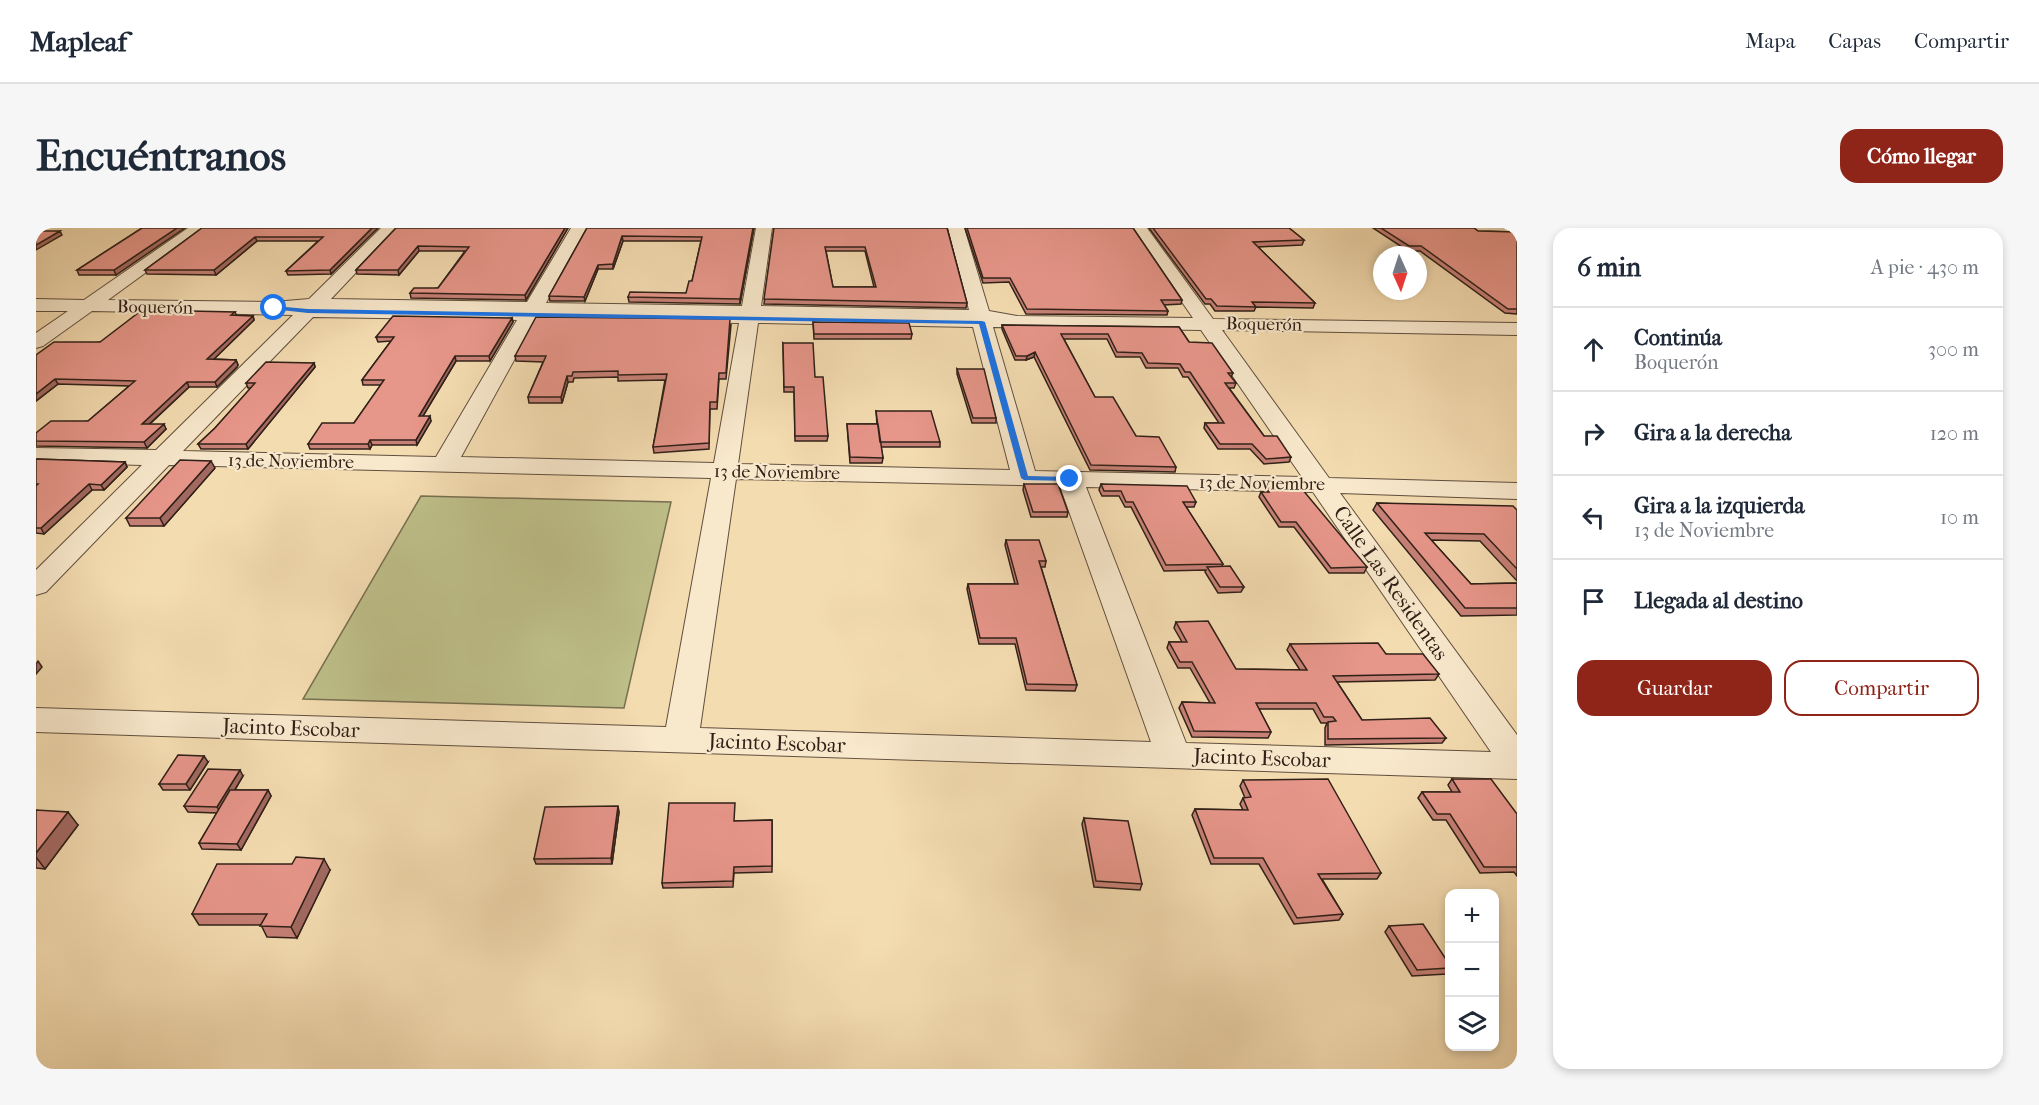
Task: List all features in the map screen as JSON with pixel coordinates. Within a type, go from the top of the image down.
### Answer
[{"type":"street","points":[[36,342],[199,228]]},
{"type":"street","points":[[36,586],[390,228]]},
{"type":"street","points":[[444,465],[579,228]]},
{"type":"street","points":[[681,740],[764,228]]},
{"type":"street","points":[[956,228],[1024,478]]},
{"type":"street","name":"Calle Las Residentas","points":[[1139,228],[1323,485],[1517,764]]},
{"type":"street","points":[[1477,228],[1517,229]]},
{"type":"street","name":"Boquerón","points":[[36,305],[531,311],[1517,329]]},
{"type":"street","name":"13 de Noviembre","points":[[36,455],[1323,485],[1517,492]]},
{"type":"street","points":[[1070,479],[1173,756]]},
{"type":"street","name":"Jacinto Escobar","points":[[36,720],[1173,756],[1517,764]]},
{"type":"green space","points":[[421,496],[671,502],[624,708],[303,699]]},
{"type":"building","points":[[142,228],[177,228],[114,270],[77,270]]},
{"type":"building","points":[[202,228],[372,228],[330,270],[286,271],[323,237],[255,237],[214,270],[145,270]]},
{"type":"building","points":[[396,228],[565,228],[525,295],[410,293],[414,288],[438,288],[469,247],[418,246],[398,270],[356,270]]},
{"type":"building","points":[[587,228],[753,228],[740,299],[628,297],[630,292],[686,293],[689,281],[692,281],[702,237],[622,236],[613,264],[598,265],[584,297],[549,296]]},
{"type":"building","points":[[774,228],[947,228],[967,303],[764,299]],"holes":[[[825,247],[865,247],[876,287],[833,287]]]},
{"type":"building","points":[[967,228],[1133,228],[1182,300],[1161,300],[1168,311],[1027,309],[1010,278],[983,278]]},
{"type":"building","points":[[1153,228],[1289,228],[1304,240],[1253,242],[1315,303],[1252,302],[1256,307],[1217,306],[1211,299],[1206,299]]},
{"type":"building","points":[[1381,228],[1474,228],[1478,231],[1517,232],[1517,309],[1508,309],[1427,250],[1427,246],[1409,246]]},
{"type":"building","points":[[36,231],[60,231],[36,245]]},
{"type":"building","points":[[142,310],[235,312],[231,315],[253,316],[207,359],[236,360],[235,362],[215,382],[187,382],[142,424],[164,424],[144,442],[36,441],[36,433],[51,421],[88,421],[135,381],[55,379],[36,394],[36,355],[54,342],[100,342]]},
{"type":"building","points":[[393,316],[512,318],[489,356],[455,356],[419,416],[430,416],[416,440],[370,440],[368,444],[308,444],[322,423],[354,423],[384,380],[362,380],[394,337],[376,337]]},
{"type":"building","points":[[536,317],[730,319],[726,373],[719,373],[717,402],[710,402],[709,443],[653,447],[667,374],[618,375],[618,371],[573,372],[572,376],[567,376],[561,397],[528,397],[546,356],[515,356]]},
{"type":"building","points":[[813,322],[909,323],[912,334],[814,334]]},
{"type":"building","points":[[1002,325],[1179,327],[1189,342],[1212,343],[1233,373],[1228,373],[1236,383],[1225,383],[1264,436],[1277,436],[1291,457],[1266,459],[1252,444],[1220,444],[1205,423],[1224,423],[1190,372],[1185,372],[1180,364],[1148,363],[1142,353],[1117,352],[1108,334],[1061,334],[1095,397],[1113,397],[1136,436],[1159,437],[1176,467],[1091,465],[1035,352],[1027,356],[1016,356]]},
{"type":"building","points":[[783,343],[813,343],[815,377],[823,377],[828,436],[795,436],[794,387],[784,387]]},
{"type":"building","points":[[266,362],[314,363],[246,444],[198,444],[255,383],[246,383]]},
{"type":"building","points":[[957,369],[984,369],[996,418],[973,418]]},
{"type":"building","points":[[876,411],[931,411],[940,442],[880,442]]},
{"type":"building","points":[[847,424],[878,424],[883,458],[850,457]]},
{"type":"building","points":[[36,459],[125,462],[101,485],[89,484],[41,528],[36,528],[36,486],[38,484],[36,484]]},
{"type":"building","points":[[180,460],[211,461],[160,518],[126,518]]},
{"type":"building","points":[[1024,484],[1058,484],[1068,512],[1033,512]]},
{"type":"building","points":[[1101,484],[1187,486],[1196,502],[1183,502],[1223,564],[1166,565],[1133,502],[1126,502],[1121,491],[1104,491]]},
{"type":"building","points":[[1266,488],[1302,489],[1367,567],[1331,568],[1296,522],[1281,522],[1261,492],[1269,492]]},
{"type":"building","points":[[1377,503],[1513,506],[1517,510],[1517,569],[1484,534],[1425,533],[1471,584],[1517,583],[1517,608],[1465,608]]},
{"type":"building","points":[[1006,540],[1039,540],[1046,561],[1039,561],[1077,685],[1027,684],[1016,638],[980,638],[968,584],[1018,584]]},
{"type":"building","points":[[1230,566],[1244,587],[1220,587],[1207,567]]},
{"type":"building","points":[[1208,621],[1236,669],[1307,670],[1290,644],[1378,643],[1386,654],[1423,654],[1439,674],[1333,676],[1362,720],[1430,718],[1446,738],[1328,739],[1328,722],[1336,721],[1333,717],[1324,717],[1316,703],[1256,703],[1271,732],[1194,731],[1182,702],[1215,703],[1192,662],[1180,662],[1169,642],[1187,642],[1176,622]]},
{"type":"building","points":[[178,755],[204,756],[186,784],[159,784]]},
{"type":"building","points":[[208,769],[240,770],[217,807],[184,806]]},
{"type":"building","points":[[1328,779],[1381,873],[1318,874],[1343,914],[1297,918],[1263,858],[1214,858],[1195,809],[1248,810],[1243,798],[1251,797],[1243,780]]},
{"type":"building","points":[[1452,779],[1491,779],[1517,814],[1517,867],[1484,867],[1450,814],[1437,814],[1422,792],[1460,792]]},
{"type":"building","points":[[230,790],[268,790],[237,844],[199,843]]},
{"type":"building","points":[[669,803],[735,803],[734,821],[772,820],[772,866],[734,867],[733,881],[662,883]]},
{"type":"building","points":[[618,806],[611,858],[534,859],[545,807]]},
{"type":"building","points":[[36,810],[68,812],[36,853]]},
{"type":"building","points":[[1084,818],[1128,821],[1142,884],[1096,881]]},
{"type":"building","points":[[296,857],[324,859],[291,927],[260,926],[267,914],[192,914],[217,864],[292,864]]},
{"type":"building","points":[[1423,924],[1445,958],[1445,968],[1417,970],[1389,926]]},
{"type":"route","points":[[274,308],[308,311],[982,322],[1024,478],[1070,479]]}]
